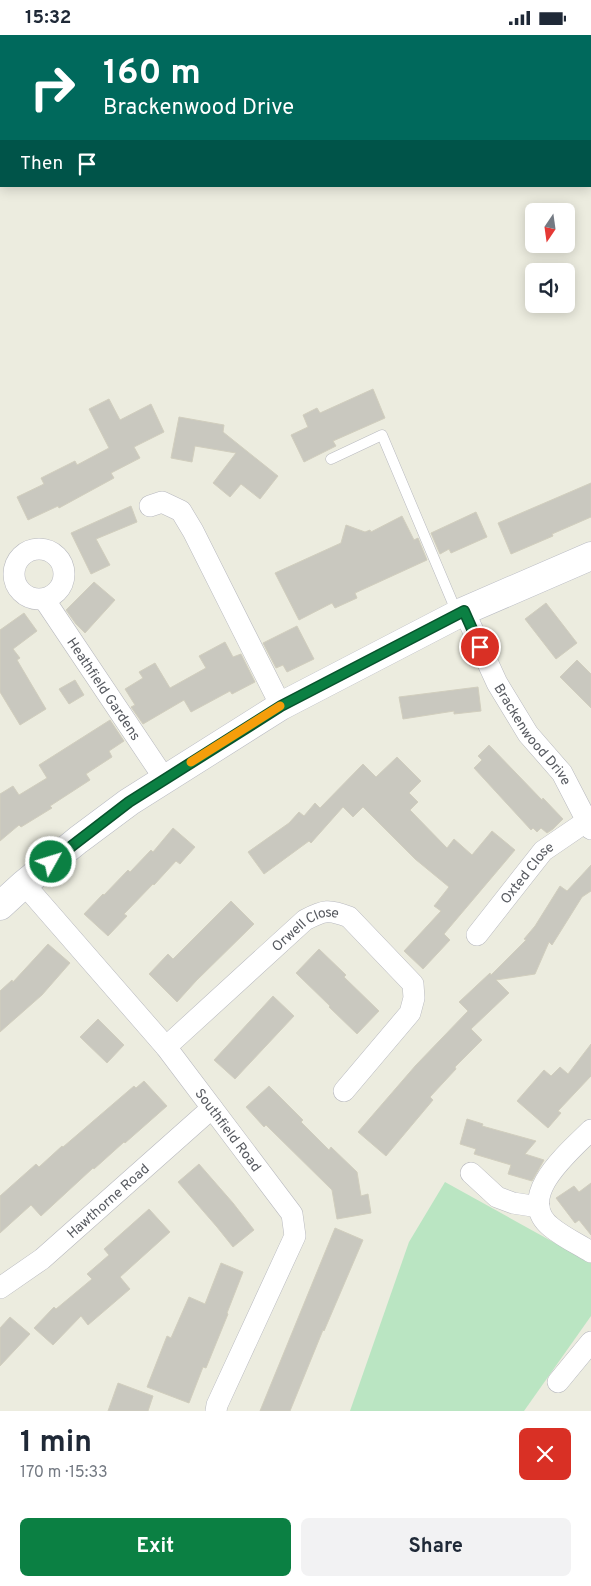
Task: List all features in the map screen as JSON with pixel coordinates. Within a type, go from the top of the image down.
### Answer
[{"type":"street","points":[[150,506],[162,501],[181,511],[193,531],[281,706]]},
{"type":"street","points":[[0,906],[24,884],[129,802],[281,706],[461,613],[591,556]]},
{"type":"street","name":"Heathfield Gardens","points":[[44,599],[164,779]]},
{"type":"street","name":"Brackenwood Drive","points":[[461,613],[497,683],[528,734],[562,773],[589,825]]},
{"type":"street","name":"Oxted Close","points":[[477,935],[543,851],[589,825]]},
{"type":"street","name":"Southfield Road","points":[[24,884],[166,1047],[292,1213],[295,1236],[216,1411]]},
{"type":"street","name":"Orwell Close","points":[[166,1047],[305,919],[320,912],[335,912],[349,917],[413,984],[414,999],[410,1013],[344,1091]]},
{"type":"street","name":"Hawthorne Road","points":[[0,1288],[42,1259],[212,1108]]},
{"type":"street","points":[[591,1130],[561,1160],[541,1187],[538,1197],[539,1214],[551,1227],[591,1252]]},
{"type":"street","points":[[471,1173],[497,1197],[514,1203],[539,1207]]},
{"type":"street","points":[[558,1382],[591,1342]]},
{"type":"lane","points":[[331,459],[382,435],[461,613]]},
{"type":"green space","points":[[445,1182],[591,1263],[591,1316],[524,1411],[350,1411],[409,1242]]},
{"type":"building","points":[[373,389],[385,418],[333,441],[336,446],[304,462],[291,435],[308,427],[303,415],[317,408],[320,413]]},
{"type":"building","points":[[109,399],[120,420],[151,404],[164,432],[134,447],[140,458],[111,473],[114,478],[59,508],[58,506],[28,520],[17,497],[44,484],[41,478],[75,461],[77,465],[109,448],[89,409]]},
{"type":"building","points":[[179,417],[224,425],[223,432],[278,476],[260,499],[241,484],[230,497],[213,483],[236,453],[195,446],[192,462],[171,458]]},
{"type":"building","points":[[591,483],[591,517],[511,554],[498,523]]},
{"type":"building","points":[[131,506],[137,522],[96,539],[110,565],[91,574],[71,533]]},
{"type":"building","points":[[476,512],[487,537],[451,553],[449,549],[440,554],[431,533]]},
{"type":"building","points":[[402,516],[414,540],[418,538],[427,560],[355,593],[357,598],[335,608],[332,603],[299,620],[275,573],[341,543],[346,525],[365,532],[370,530],[371,532]]},
{"type":"building","points":[[94,582],[115,600],[85,633],[66,610]]},
{"type":"building","points":[[546,603],[577,643],[556,659],[525,619]]},
{"type":"building","points":[[24,613],[37,631],[13,649],[20,658],[17,660],[46,709],[20,725],[0,692],[0,630]]},
{"type":"building","points":[[297,626],[314,659],[287,672],[283,665],[276,668],[263,643]]},
{"type":"building","points":[[225,642],[233,657],[241,654],[255,682],[232,694],[230,691],[191,712],[184,700],[143,724],[131,707],[135,705],[125,689],[143,678],[139,672],[155,663],[170,688],[206,668],[199,656]]},
{"type":"building","points":[[577,660],[591,674],[591,708],[560,677]]},
{"type":"building","points":[[75,680],[84,695],[69,704],[59,689]]},
{"type":"building","points":[[478,687],[481,711],[454,714],[454,711],[403,719],[399,697]]},
{"type":"building","points":[[110,720],[124,741],[109,751],[112,757],[86,774],[90,780],[50,806],[52,808],[21,827],[19,825],[0,841],[0,794],[13,786],[19,795],[47,778],[39,765]]},
{"type":"building","points":[[489,745],[563,819],[553,829],[547,833],[541,828],[537,832],[533,828],[531,830],[474,768],[482,760],[478,756]]},
{"type":"building","points":[[397,757],[421,781],[409,793],[418,802],[410,810],[447,848],[454,839],[472,855],[492,831],[515,850],[444,934],[450,940],[423,969],[404,951],[441,911],[434,906],[449,887],[415,859],[363,807],[353,817],[343,807],[311,843],[309,841],[264,874],[248,852],[289,823],[299,812],[304,816],[315,803],[320,808],[363,764],[376,777]]},
{"type":"building","points":[[173,828],[195,847],[180,864],[176,861],[153,884],[124,914],[127,916],[108,936],[84,914],[128,870],[130,872],[151,850],[153,852]]},
{"type":"building","points":[[591,865],[591,891],[582,897],[552,945],[549,942],[535,974],[496,980],[509,993],[471,1029],[482,1040],[455,1067],[456,1069],[430,1097],[433,1100],[386,1156],[358,1132],[416,1065],[468,1011],[459,1002],[490,973],[491,975],[526,940],[524,939],[535,926],[560,886],[567,891]]},
{"type":"building","points":[[231,901],[254,924],[177,1002],[149,974],[168,954],[173,959]]},
{"type":"building","points":[[48,944],[70,963],[42,995],[0,1032],[0,991],[12,980],[13,982]]},
{"type":"building","points":[[319,949],[346,975],[344,977],[379,1011],[357,1034],[296,973]]},
{"type":"building","points":[[273,996],[294,1016],[235,1079],[214,1060]]},
{"type":"building","points":[[98,1019],[124,1045],[107,1063],[80,1037]]},
{"type":"building","points":[[591,1044],[591,1076],[558,1111],[561,1113],[548,1128],[517,1101],[544,1070],[551,1076],[560,1067],[568,1074]]},
{"type":"building","points":[[144,1081],[167,1106],[93,1168],[41,1216],[31,1205],[0,1233],[0,1196],[36,1164],[39,1167],[134,1086],[136,1088]]},
{"type":"building","points":[[269,1086],[303,1120],[301,1122],[329,1150],[331,1147],[357,1172],[361,1196],[368,1194],[371,1213],[337,1219],[332,1190],[266,1125],[264,1127],[246,1107]]},
{"type":"building","points":[[467,1119],[483,1124],[482,1126],[536,1141],[525,1154],[544,1160],[532,1181],[508,1174],[511,1165],[474,1154],[476,1149],[460,1144]]},
{"type":"building","points":[[199,1164],[254,1230],[233,1247],[178,1182]]},
{"type":"building","points":[[591,1183],[591,1235],[579,1220],[575,1223],[556,1198],[574,1186],[579,1192]]},
{"type":"building","points":[[149,1209],[170,1232],[120,1277],[130,1289],[88,1325],[81,1316],[53,1345],[34,1328],[54,1307],[56,1309],[92,1279],[87,1274],[109,1255],[104,1249]]},
{"type":"building","points":[[335,1228],[363,1240],[290,1411],[260,1411]]},
{"type":"building","points":[[221,1263],[243,1272],[206,1368],[203,1367],[189,1403],[147,1387],[167,1336],[171,1338],[189,1297],[205,1304]]},
{"type":"building","points":[[10,1317],[30,1334],[0,1366],[0,1328]]},
{"type":"building","points":[[118,1383],[153,1396],[148,1411],[108,1411]]},
{"type":"slow traffic","points":[[191,762],[280,706]]},
{"type":"route","points":[[51,862],[129,802],[281,706],[464,611],[480,647]]}]
